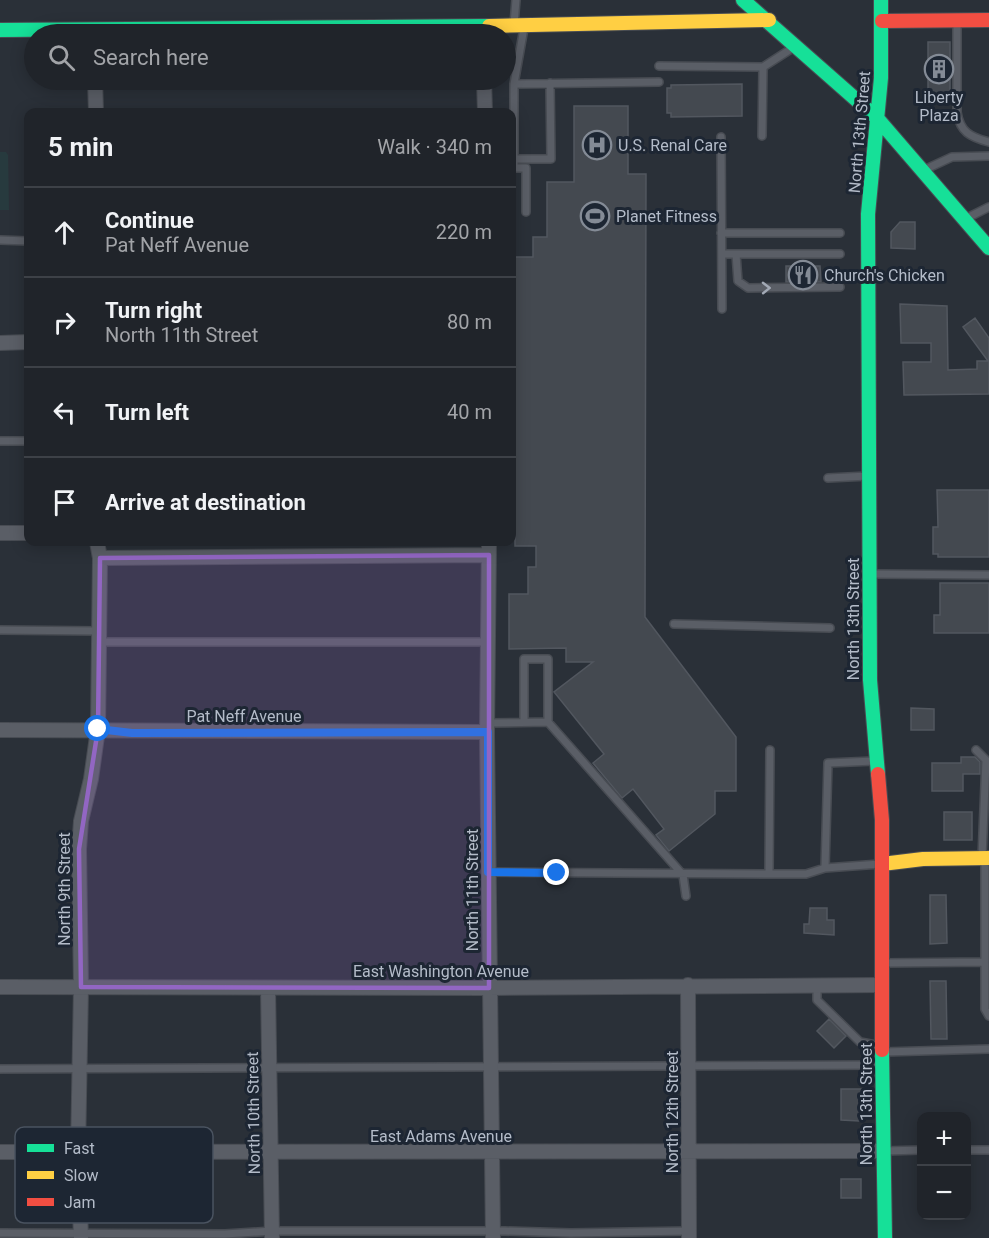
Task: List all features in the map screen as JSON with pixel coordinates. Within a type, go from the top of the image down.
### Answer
[{"type":"street","points":[[743,0],[769,20],[877,118],[989,248]]},
{"type":"street","name":"North 13th Street","points":[[881,0],[877,118],[868,214],[871,705],[881,789],[882,1151],[885,1238]]},
{"type":"street","points":[[516,26],[769,20]]},
{"type":"street","points":[[882,21],[989,20]]},
{"type":"street","points":[[0,30],[24,31]]},
{"type":"street","points":[[95,90],[96,108]]},
{"type":"street","points":[[484,90],[485,108]]},
{"type":"street","points":[[0,343],[24,342]]},
{"type":"street","points":[[0,533],[24,532]]},
{"type":"street","name":"North 9th Street","points":[[79,1127],[81,821],[91,779],[98,729],[100,558],[98,546]]},
{"type":"street","points":[[100,558],[489,548]]},
{"type":"street","name":"North 11th Street","points":[[489,548],[488,872],[490,1153],[493,1234]]},
{"type":"street","name":"Pat Neff Avenue","points":[[0,730],[98,729],[132,733],[488,727]]},
{"type":"street","points":[[882,864],[923,859],[985,858]]},
{"type":"street","name":"North 12th Street","points":[[688,986],[689,1234]]},
{"type":"street","name":"East Washington Avenue","points":[[0,987],[881,986]]},
{"type":"street","name":"North 10th Street","points":[[268,988],[272,1234]]},
{"type":"street","name":"East Adams Avenue","points":[[213,1152],[882,1151]]},
{"type":"lane","points":[[516,0],[519,26],[516,61]]},
{"type":"lane","points":[[957,20],[959,124],[964,132],[989,142]]},
{"type":"lane","points":[[659,66],[763,67],[796,45]]},
{"type":"lane","points":[[762,136],[763,67]]},
{"type":"lane","points":[[516,84],[659,82]]},
{"type":"lane","points":[[516,159],[551,159],[550,84]]},
{"type":"lane","points":[[514,90],[514,108]]},
{"type":"lane","points":[[721,136],[722,309]]},
{"type":"lane","points":[[924,170],[952,157],[989,156]]},
{"type":"lane","points":[[516,168],[526,168],[526,212]]},
{"type":"lane","points":[[965,219],[989,207]]},
{"type":"lane","points":[[721,233],[840,233]]},
{"type":"lane","points":[[0,240],[24,241]]},
{"type":"lane","points":[[722,254],[840,254]]},
{"type":"lane","points":[[736,254],[738,281],[748,288],[840,287]]},
{"type":"lane","points":[[0,441],[24,441]]},
{"type":"lane","points":[[828,478],[869,476]]},
{"type":"lane","points":[[870,574],[989,575]]},
{"type":"lane","points":[[674,624],[830,628]]},
{"type":"lane","points":[[0,630],[99,636],[488,642]]},
{"type":"lane","points":[[524,722],[524,659],[548,659],[548,722],[683,875],[686,896]]},
{"type":"lane","points":[[488,727],[524,722],[548,722]]},
{"type":"lane","points":[[769,874],[770,750]]},
{"type":"lane","points":[[976,750],[986,760],[985,1010],[989,1016]]},
{"type":"lane","points":[[825,868],[828,762],[877,761]]},
{"type":"lane","points":[[488,872],[806,874],[825,868],[882,864]]},
{"type":"lane","points":[[881,963],[985,962]]},
{"type":"lane","points":[[817,986],[818,1000],[860,1042],[882,1054]]},
{"type":"lane","points":[[0,1069],[688,1067],[989,1049]]},
{"type":"lane","points":[[882,1151],[917,1150]]},
{"type":"lane","points":[[971,1150],[989,1150]]},
{"type":"lane","points":[[0,1233],[81,1235],[689,1234]]},
{"type":"highlighted area","points":[[489,555],[489,988],[81,987],[79,849],[98,729],[100,558]]},
{"type":"green space","points":[[0,152],[6,152],[8,155],[9,210],[0,210]]},
{"type":"building","name":"Liberty Plaza","points":[[928,42],[950,42],[950,97],[928,97]]},
{"type":"building","points":[[742,84],[742,116],[671,117],[671,113],[667,113],[667,88],[671,88],[671,85]]},
{"type":"building","points":[[574,106],[628,106],[628,174],[646,174],[645,617],[736,737],[736,791],[715,791],[715,814],[669,851],[656,835],[664,829],[633,789],[622,798],[593,763],[604,754],[554,692],[593,662],[566,662],[566,648],[509,649],[509,594],[528,594],[528,567],[536,567],[536,546],[516,546],[516,257],[533,257],[533,237],[547,237],[547,182],[574,182]]},
{"type":"building","points":[[900,222],[915,222],[915,249],[891,248],[891,232]]},
{"type":"building","name":"Church's Chicken","points":[[786,266],[820,266],[821,282],[786,282]]},
{"type":"building","points":[[900,304],[947,306],[948,370],[977,369],[977,361],[988,361],[963,327],[975,318],[989,338],[989,394],[904,395],[903,362],[931,362],[931,343],[901,343]]},
{"type":"building","points":[[937,490],[989,490],[989,557],[938,557],[938,554],[933,554],[933,527],[938,527]]},
{"type":"building","points":[[940,583],[989,583],[989,633],[934,633],[934,615],[940,615]]},
{"type":"building","points":[[911,708],[934,709],[934,730],[911,730]]},
{"type":"building","points":[[961,757],[975,757],[980,762],[980,774],[963,774],[963,791],[932,791],[932,763],[961,763]]},
{"type":"building","points":[[944,812],[972,812],[972,840],[944,840]]},
{"type":"building","points":[[930,895],[946,895],[947,943],[930,944]]},
{"type":"building","points":[[810,908],[827,908],[827,920],[834,920],[834,935],[804,933],[804,924],[809,924]]},
{"type":"building","points":[[930,981],[946,981],[947,1039],[931,1039]]},
{"type":"building","points":[[829,1019],[846,1036],[834,1048],[817,1031]]},
{"type":"building","points":[[841,1089],[861,1089],[859,1121],[841,1120]]},
{"type":"building","points":[[841,1179],[861,1179],[861,1198],[841,1198]]},
{"type":"traffic: fast","points":[[743,0],[877,118],[989,248]]},
{"type":"traffic: fast","points":[[878,774],[870,680],[868,214],[881,78],[881,0]]},
{"type":"traffic: fast","points":[[0,30],[24,30]]},
{"type":"traffic: fast","points":[[882,1050],[885,1238]]},
{"type":"traffic: slow","points":[[516,25],[769,20]]},
{"type":"traffic: slow","points":[[882,864],[923,859],[989,858]]},
{"type":"traffic: jam","points":[[882,21],[989,20]]},
{"type":"traffic: jam","points":[[878,774],[882,820],[882,1050]]},
{"type":"place","name":"Liberty Plaza","points":[[939,69]]},
{"type":"place","name":"U.S. Renal Care","points":[[597,145]]},
{"type":"place","name":"Planet Fitness","points":[[595,216]]},
{"type":"place","name":"Church's Chicken","points":[[803,275]]},
{"type":"route","points":[[98,729],[132,733],[488,732],[488,872],[557,873]]}]
